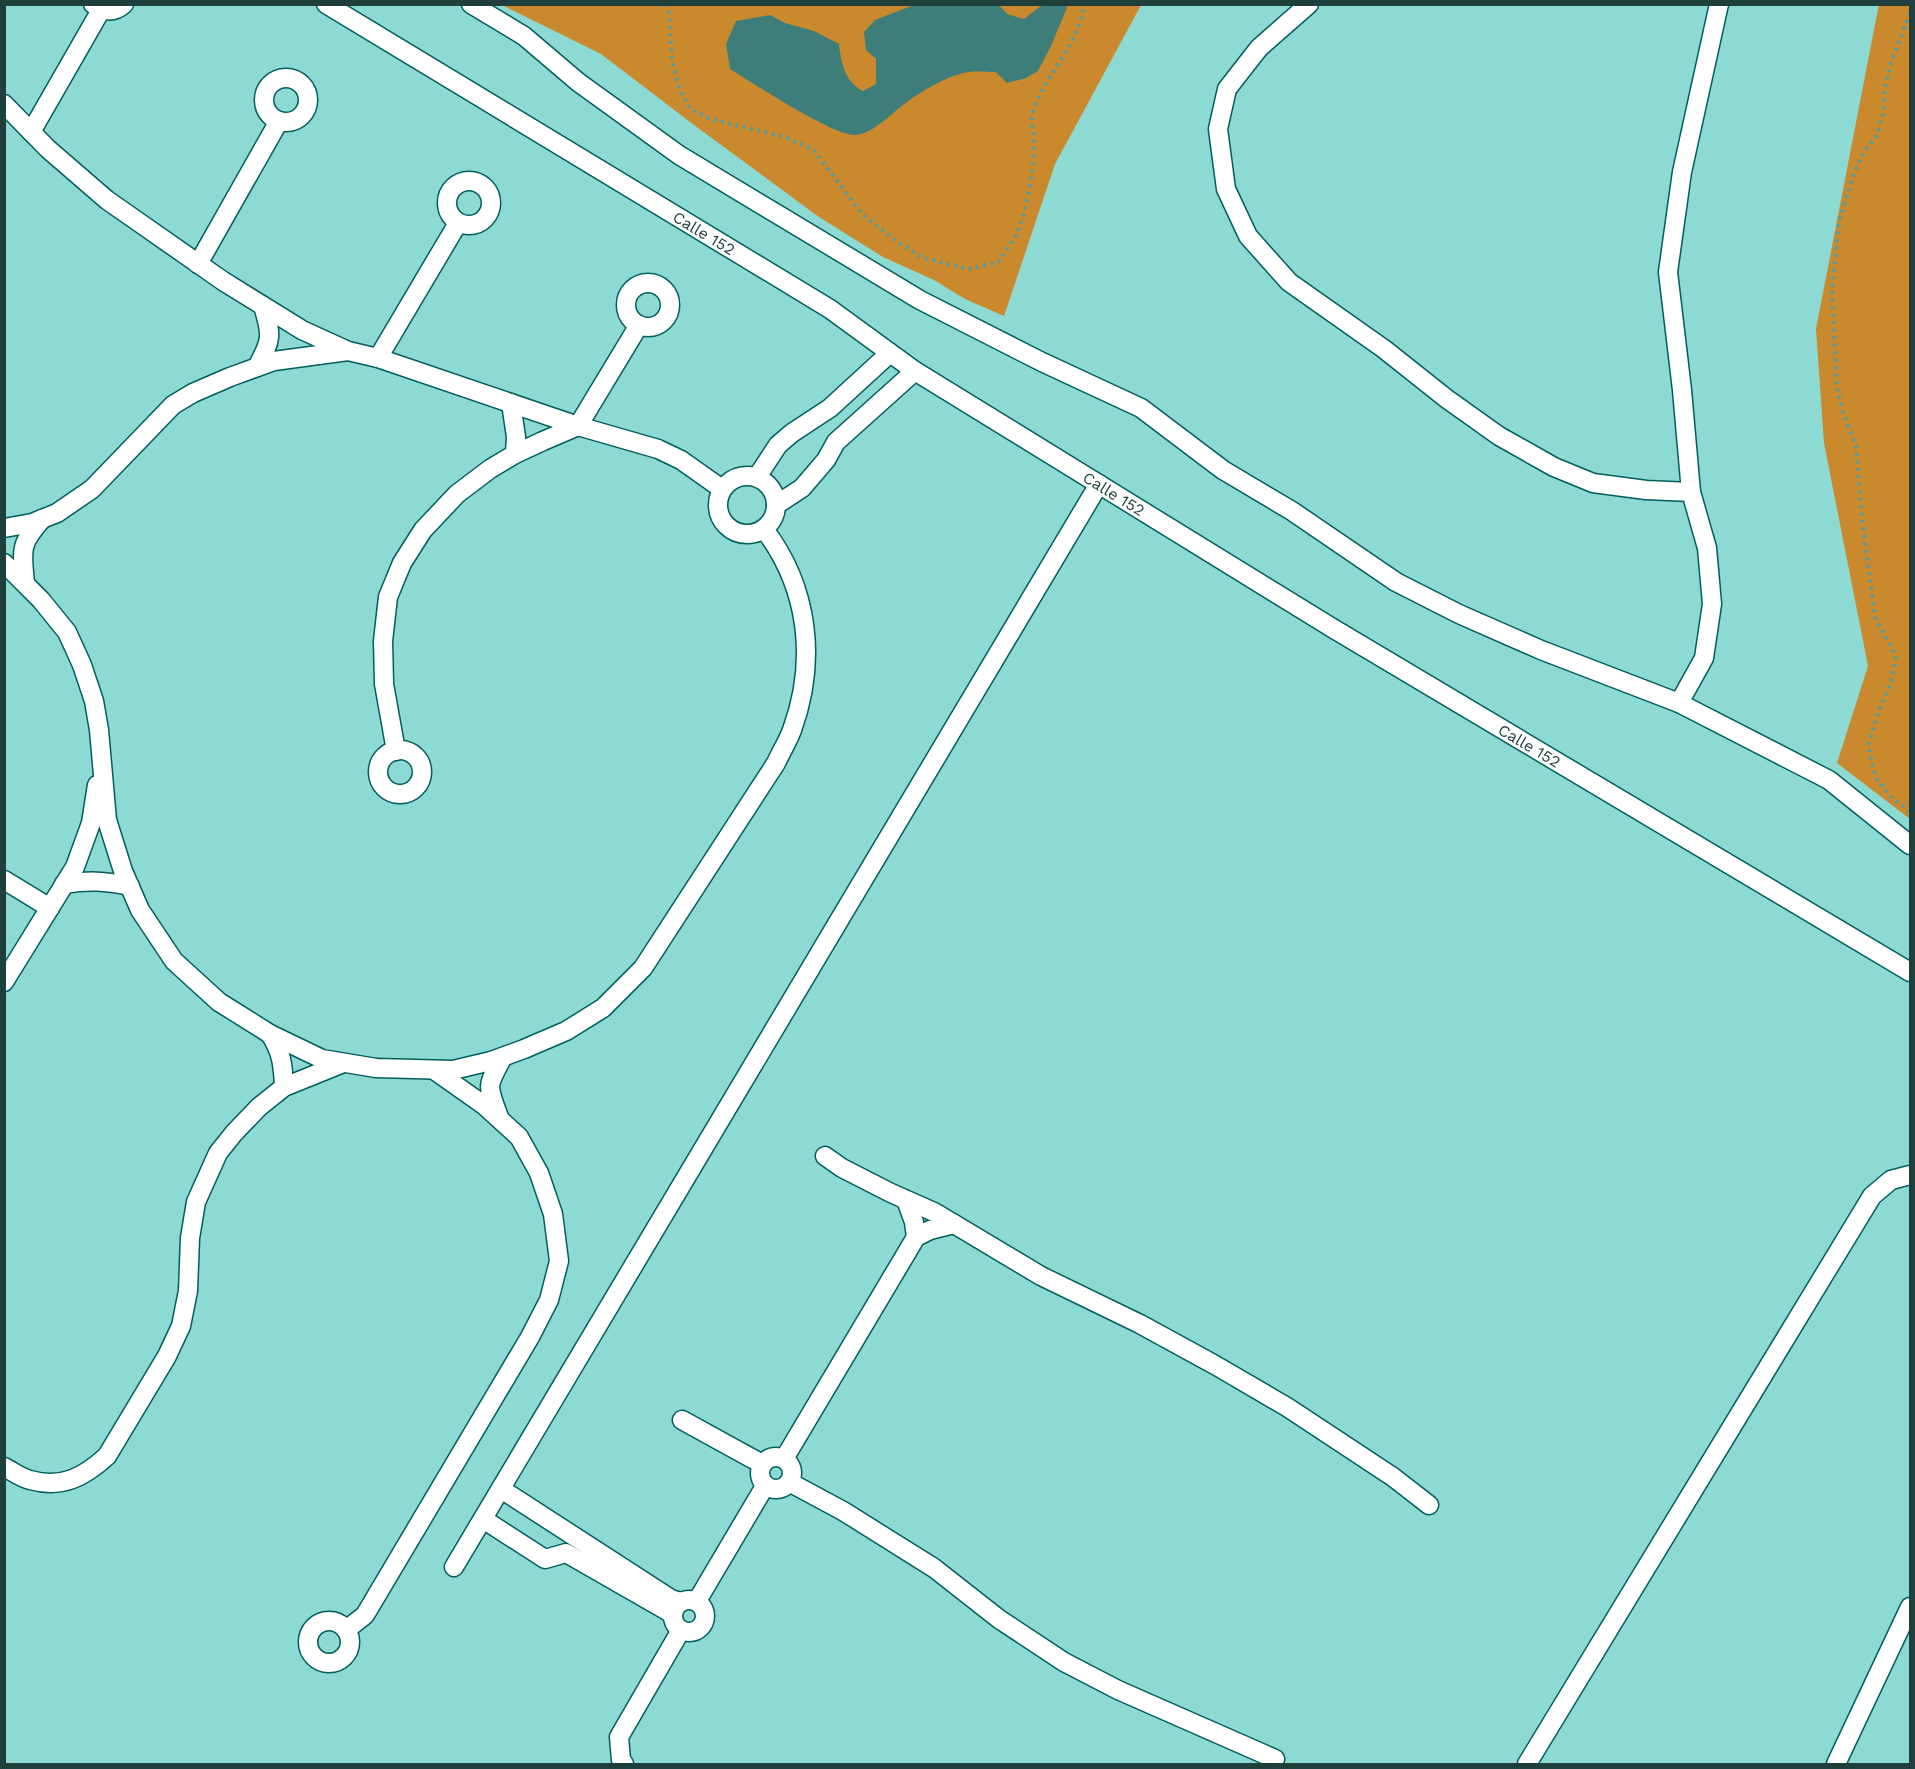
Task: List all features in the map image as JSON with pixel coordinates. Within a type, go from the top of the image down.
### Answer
[{"type":"street","points":[[32,132],[97,7],[115,10],[124,4]]},
{"type":"street","name":"Calle 152","points":[[326,4],[830,309],[915,371],[1334,629],[1911,972]]},
{"type":"street","points":[[471,4],[524,36],[578,82],[679,155],[920,300],[1042,362],[1142,408],[1223,470],[1292,511],[1396,582],[1459,615],[1531,646],[1679,703],[1829,780],[1911,845]]},
{"type":"street","points":[[1309,4],[1259,48],[1227,89],[1218,129],[1220,149],[1226,189],[1248,237],[1289,282],[1384,349],[1447,399],[1499,436],[1554,467],[1593,483],[1646,490],[1691,492]]},
{"type":"street","points":[[1679,703],[1704,658],[1712,604],[1707,548],[1691,492],[1668,272],[1682,172],[1719,4]]},
{"type":"street","points":[[4,104],[107,200],[198,264],[302,330],[348,351],[378,358],[578,426],[658,449],[681,460],[722,489]]},
{"type":"street","points":[[198,264],[279,121]]},
{"type":"street","points":[[378,358],[458,223]]},
{"type":"street","points":[[257,367],[266,352],[270,339],[270,328],[263,306]]},
{"type":"street","points":[[396,751],[384,684],[383,641],[388,597],[402,563],[423,530],[457,494],[490,469],[515,454],[578,426],[639,325]]},
{"type":"street","points":[[4,528],[32,523],[57,513],[92,489],[173,405],[211,385],[274,361],[348,351]]},
{"type":"street","points":[[757,477],[778,445],[830,408],[890,353]]},
{"type":"street","points":[[776,505],[802,488],[826,460],[836,442],[915,371]]},
{"type":"street","points":[[511,403],[516,437],[515,454]]},
{"type":"street","points":[[737,477],[757,477],[771,488],[776,505],[774,515],[764,529],[752,534],[733,531],[725,525],[717,508],[722,489],[737,477]]},
{"type":"street","points":[[454,1567],[1099,484]]},
{"type":"street","points":[[25,583],[22,554],[27,537],[42,519]]},
{"type":"street","points":[[4,563],[41,600],[67,632],[82,666],[94,701],[99,730],[107,820],[123,871],[140,910],[174,961],[219,1002],[270,1034],[322,1059],[376,1068],[453,1070],[503,1057],[567,1030],[603,1008],[643,968],[776,764],[792,731],[801,698],[806,635],[800,602],[791,573],[776,545],[764,529]]},
{"type":"street","points":[[4,982],[75,867],[91,823],[101,760]]},
{"type":"street","points":[[4,880],[50,908]]},
{"type":"street","points":[[64,884],[86,880],[130,886]]},
{"type":"street","points":[[270,1034],[280,1050],[284,1087]]},
{"type":"street","points":[[499,1119],[490,1092],[490,1080],[503,1057]]},
{"type":"street","points":[[4,1467],[28,1480],[50,1483],[76,1479],[94,1468],[107,1456],[167,1356],[182,1326],[188,1291],[190,1238],[196,1202],[218,1153],[259,1107],[284,1087],[309,1075],[344,1063]]},
{"type":"street","points":[[346,1630],[365,1615],[530,1337],[549,1300],[559,1261],[553,1214],[539,1173],[519,1137],[485,1106],[434,1070]]},
{"type":"street","points":[[825,1156],[842,1168],[934,1212],[1041,1276],[1140,1324],[1215,1365],[1287,1407],[1393,1477],[1429,1505]]},
{"type":"street","points":[[1527,1764],[1872,1196],[1891,1180],[1911,1175]]},
{"type":"street","points":[[906,1200],[914,1222],[916,1238]]},
{"type":"street","points":[[784,1459],[916,1238],[930,1230],[954,1224]]},
{"type":"street","points":[[682,1420],[762,1464]]},
{"type":"street","points":[[776,1456],[784,1459],[792,1469],[789,1482],[783,1488],[774,1490],[765,1486],[760,1479],[759,1471],[762,1464],[768,1458],[776,1456]]},
{"type":"street","points":[[789,1482],[843,1511],[934,1568],[999,1619],[1064,1662],[1118,1690],[1275,1759]]},
{"type":"street","points":[[624,1764],[621,1760],[619,1737],[683,1613],[765,1486]]},
{"type":"street","points":[[501,1489],[671,1599],[683,1613]]},
{"type":"street","points":[[483,1519],[545,1559],[566,1553],[669,1612],[683,1613]]},
{"type":"street","points":[[1836,1764],[1911,1607]]},
{"type":"path","points":[[666,4],[669,13],[672,60],[680,90],[690,109],[711,119],[784,137],[813,149],[862,214],[896,241],[923,258],[970,269],[998,262],[1015,237],[1025,207],[1030,175],[1034,139],[1031,115],[1040,94],[1074,39],[1082,21],[1084,4]]},
{"type":"path","points":[[1911,13],[1891,63],[1885,87],[1883,114],[1877,135],[1865,151],[1854,173],[1839,222],[1832,291],[1837,389],[1856,446],[1862,519],[1875,617],[1896,656],[1891,683],[1879,710],[1868,746],[1876,778],[1893,799],[1911,811]]},
{"type":"shaded area","points":[[1879,4],[1910,5],[1910,819],[1837,763],[1868,666],[1824,443],[1816,329]]},
{"type":"shaded area","points":[[502,5],[1141,5],[1055,164],[1004,316],[965,299],[934,280],[883,257],[819,217],[601,54]]},
{"type":"water","points":[[914,5],[999,5],[1007,14],[1024,19],[1042,5],[1068,5],[1038,71],[1026,78],[1007,83],[996,72],[968,72],[954,76],[933,85],[907,101],[871,130],[856,135],[830,128],[730,69],[726,44],[736,21],[770,15],[785,23],[814,31],[839,44],[848,77],[863,91],[876,84],[876,59],[866,50],[864,32],[875,20]]}]
